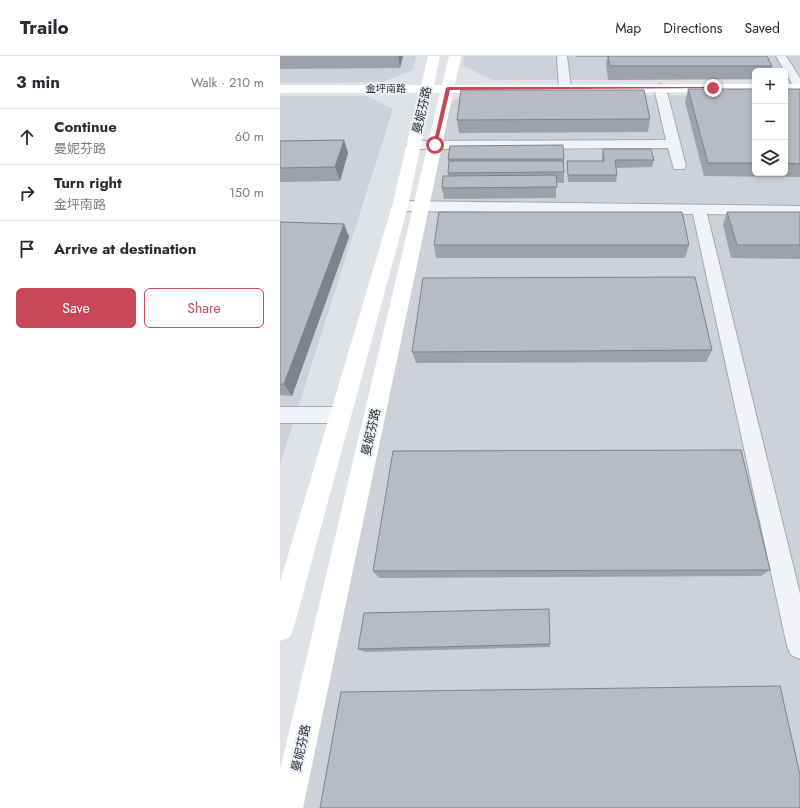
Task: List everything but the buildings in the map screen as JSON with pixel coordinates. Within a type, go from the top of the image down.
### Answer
[{"type":"main road","name":"曼妮芬路","points":[[287,808],[435,145],[438,88],[434,56]]},
{"type":"main road","name":"曼妮芬路","points":[[280,627],[400,206],[414,145],[438,88],[455,56]]},
{"type":"main road","name":"金坪南路","points":[[280,88],[752,88]]},
{"type":"main road","points":[[788,88],[800,88]]},
{"type":"street","points":[[562,56],[565,88]]},
{"type":"street","points":[[781,56],[800,88]]},
{"type":"street","points":[[660,88],[679,166]]},
{"type":"street","points":[[414,145],[674,144]]},
{"type":"street","points":[[400,206],[800,211]]},
{"type":"street","points":[[699,210],[800,646]]},
{"type":"street","points":[[280,415],[340,415]]},
{"type":"shaded area","points":[[280,56],[416,56],[413,70],[383,82],[280,83]]},
{"type":"shaded area","points":[[464,56],[800,56],[800,80],[788,80],[788,68],[752,68],[752,80],[492,80],[462,65]]},
{"type":"shaded area","points":[[474,94],[752,96],[752,176],[788,176],[788,158],[800,96],[800,808],[297,808],[449,102]]},
{"type":"shaded area","points":[[280,96],[367,96],[393,109],[280,464]]},
{"type":"route","points":[[435,145],[448,88],[713,88]]}]
